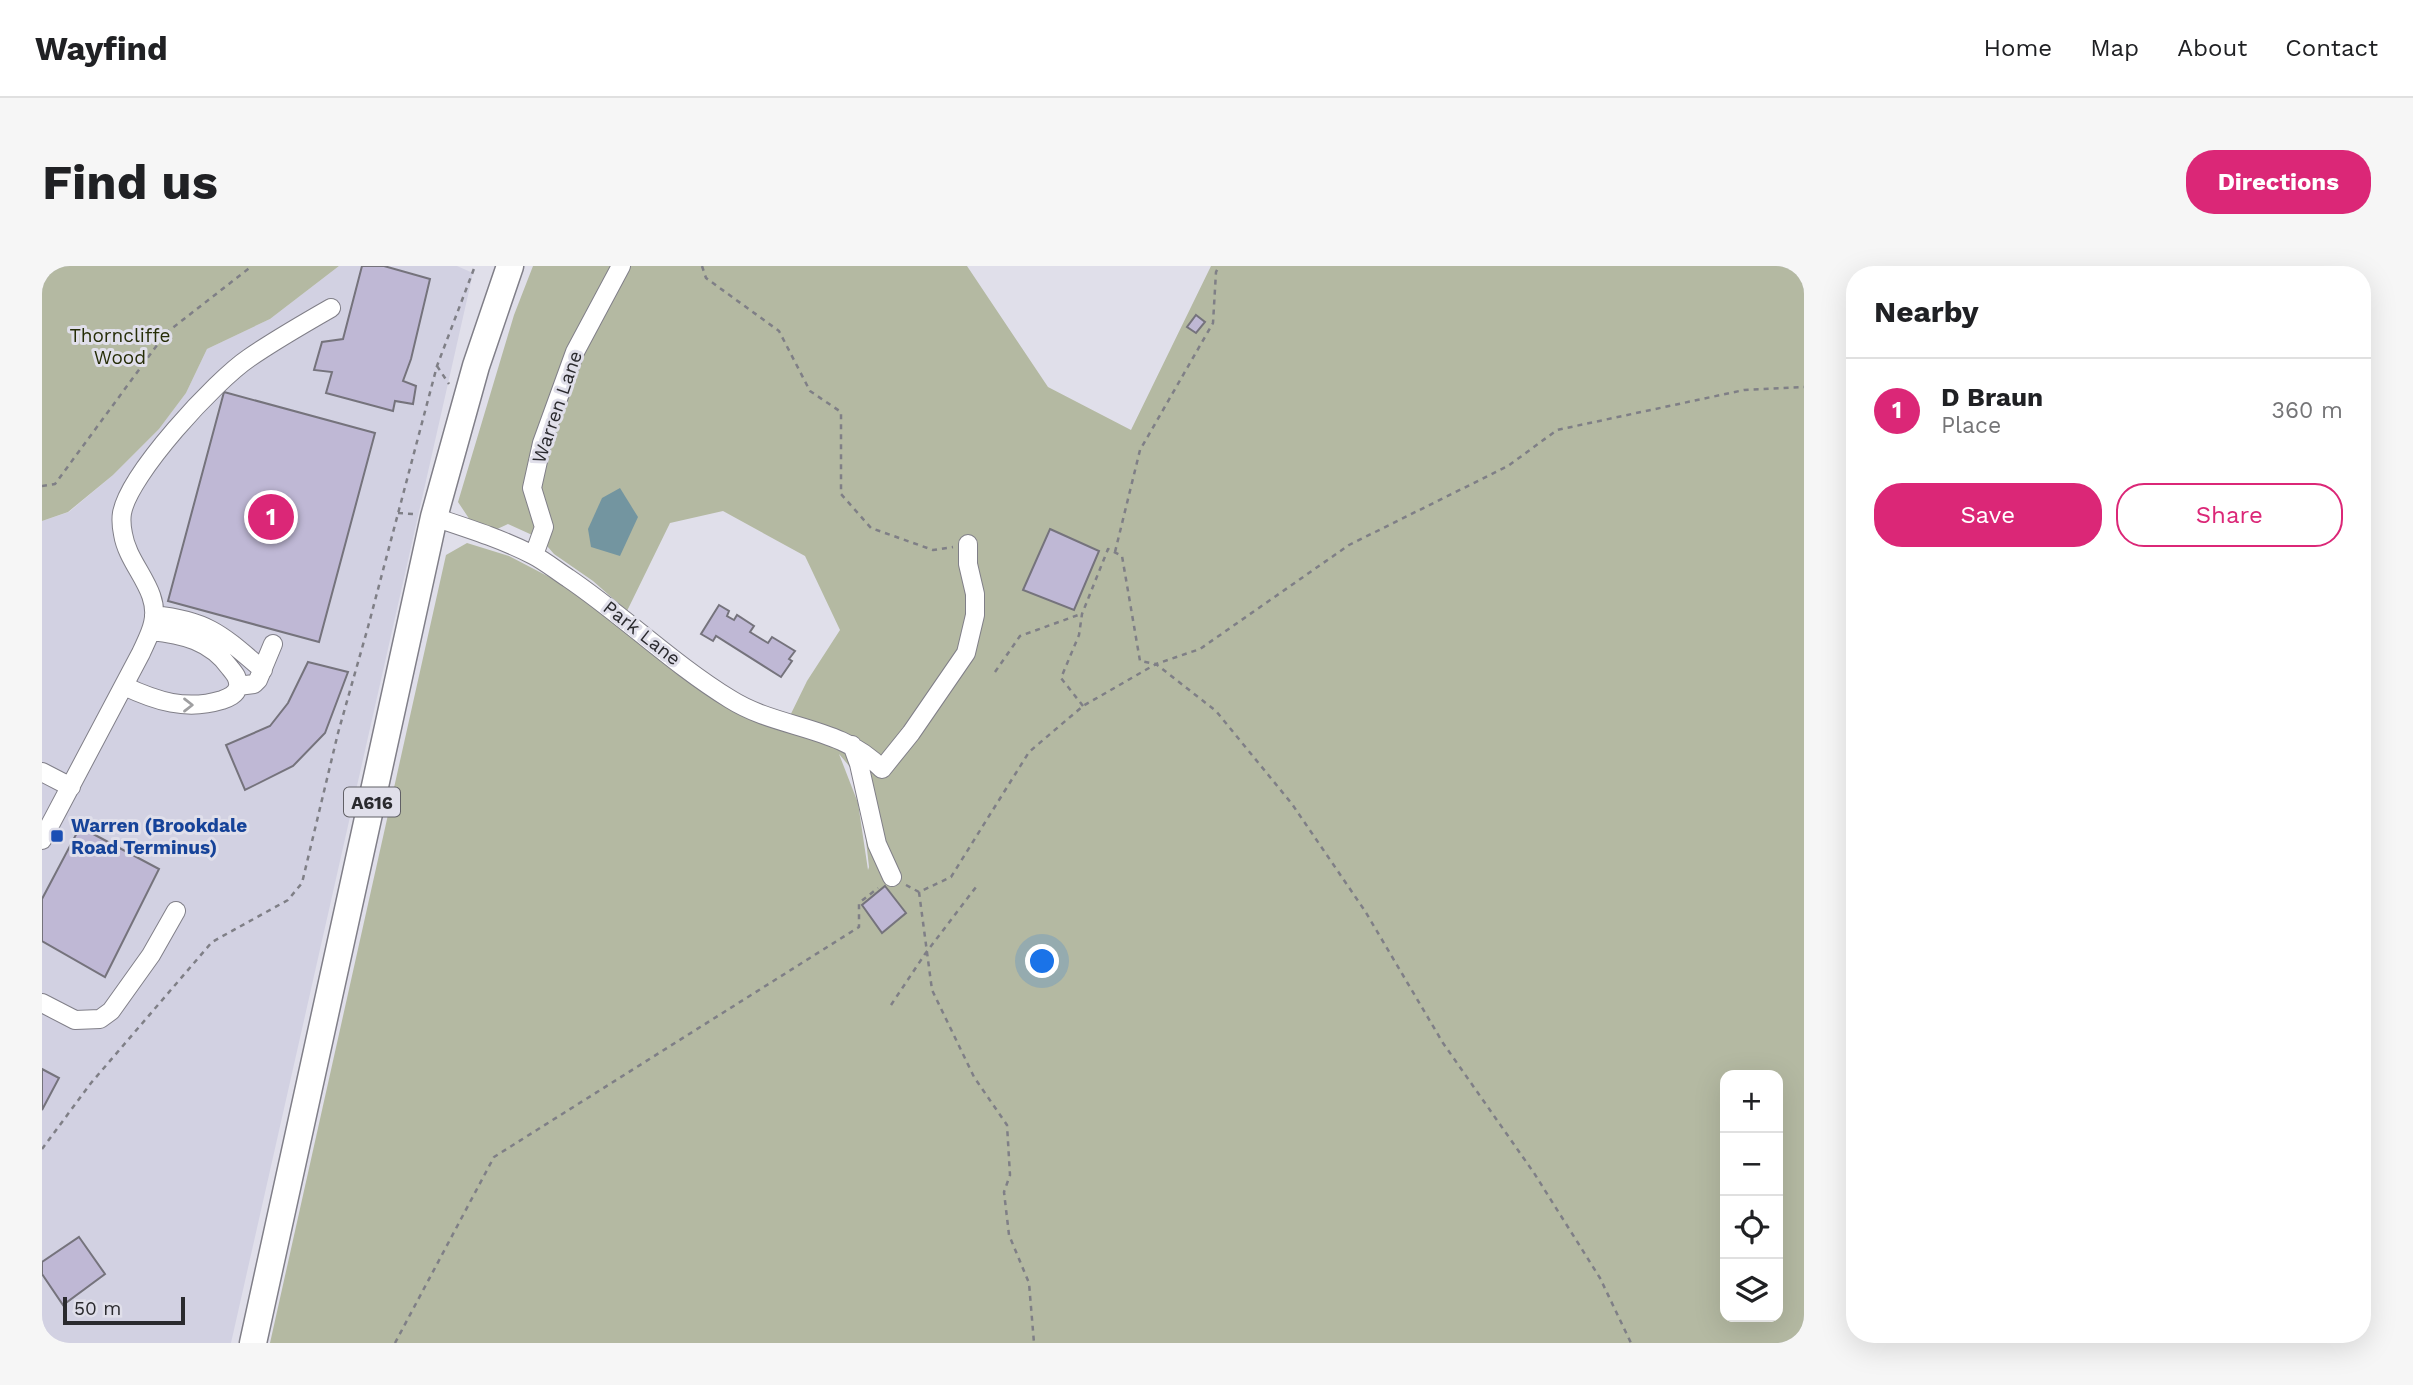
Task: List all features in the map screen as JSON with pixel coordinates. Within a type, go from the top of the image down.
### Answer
[{"type":"highway","name":"A616","points":[[253,1343],[434,517],[476,366],[510,266]]},
{"type":"street","name":"Warren Lane","points":[[534,555],[544,527],[532,488],[542,443],[575,352],[621,266]]},
{"type":"street","points":[[42,840],[124,686],[152,623],[152,595],[128,551],[123,534],[122,513],[133,485],[165,441],[217,386],[247,359],[331,308]]},
{"type":"street","name":"Park Lane","points":[[434,517],[534,555],[623,617],[730,700],[760,714],[852,745],[869,755],[882,769],[911,733],[966,653],[975,615],[968,544]]},
{"type":"street","points":[[152,623],[177,617],[204,625],[263,670]]},
{"type":"street","points":[[124,686],[154,701],[199,705],[231,696],[238,686],[237,677],[227,664],[206,645],[152,623]]},
{"type":"street","points":[[238,686],[254,684],[263,670],[273,644]]},
{"type":"street","points":[[852,745],[859,764],[877,844],[892,877]]},
{"type":"street","points":[[42,772],[71,787]]},
{"type":"street","points":[[42,1003],[75,1020],[100,1019],[111,1011],[151,956],[176,911]]},
{"type":"path","points":[[42,486],[55,484],[166,333],[253,266]]},
{"type":"path","points":[[42,1149],[91,1083],[212,942],[288,900],[302,883],[338,733],[437,366],[475,266]]},
{"type":"path","points":[[702,266],[706,278],[779,331],[810,391],[841,412],[841,494],[871,528],[933,550],[968,544]]},
{"type":"path","points":[[1115,552],[1140,450],[1213,323],[1216,272],[1219,266]]},
{"type":"path","points":[[919,892],[951,877],[1029,752],[1083,706],[1156,664],[1200,649],[1349,545],[1508,466],[1557,430],[1744,390],[1804,387]]},
{"type":"path","points":[[1083,706],[1061,678],[1079,635],[1082,614],[1108,549],[1122,556],[1140,661],[1156,664],[1216,711],[1292,804],[1365,911],[1443,1043],[1534,1173],[1600,1278],[1631,1343]]},
{"type":"path","points":[[995,672],[1020,636],[1082,614]]},
{"type":"path","points":[[395,1343],[494,1157],[859,927],[859,903],[892,877],[919,892]]},
{"type":"path","points":[[891,1004],[976,887]]},
{"type":"path","points":[[919,892],[925,954],[932,990],[974,1077],[1007,1125],[1010,1175],[1004,1192],[1009,1235],[1029,1283],[1034,1343]]},
{"type":"shaded area","points":[[339,266],[457,266],[473,273],[231,1343],[42,1343],[42,521],[69,512],[113,475],[159,429],[186,393],[207,349],[270,319]]},
{"type":"shaded area","points":[[620,488],[638,517],[620,556],[591,547],[588,529],[602,498]]},
{"type":"green space","name":"Thorncliffe Wood","points":[[42,266],[339,266],[270,319],[207,349],[186,393],[159,429],[113,475],[68,512],[42,521]]},
{"type":"green space","points":[[533,266],[967,266],[1048,387],[1131,430],[1211,266],[1804,266],[1804,1343],[270,1343],[446,555],[467,543],[509,556],[580,593],[785,726],[807,681],[840,630],[805,556],[723,511],[670,523],[627,611],[593,581],[554,554],[541,539],[508,524],[493,531],[470,520],[458,502],[514,315]],"holes":[[[839,754],[850,767],[862,805],[868,870],[858,803]]]},
{"type":"building","points":[[362,266],[384,266],[430,279],[411,359],[403,381],[416,386],[413,404],[395,401],[393,411],[326,393],[332,372],[314,370],[322,342],[343,339]]},
{"type":"building","points":[[1196,315],[1205,322],[1196,333],[1187,327]]},
{"type":"building","points":[[224,392],[375,433],[319,642],[168,601]]},
{"type":"building","points":[[1050,529],[1099,551],[1074,610],[1023,590]]},
{"type":"building","points":[[719,605],[729,611],[727,616],[734,620],[737,615],[754,626],[750,632],[768,643],[772,637],[795,651],[781,677],[716,636],[713,641],[701,634]]},
{"type":"building","points":[[308,662],[348,672],[325,733],[293,766],[245,790],[226,745],[270,726],[288,703]]},
{"type":"building","points":[[80,827],[159,869],[105,977],[42,941],[42,899]]},
{"type":"building","points":[[885,886],[906,913],[882,933],[862,905]]},
{"type":"building","points":[[42,1069],[59,1078],[42,1110]]},
{"type":"building","points":[[79,1237],[105,1274],[63,1305],[42,1274],[42,1262]]},
{"type":"place","name":"D Braun","points":[[271,517]]},
{"type":"place","name":"Warren (Brookdale Road Terminus)","points":[[57,836]]}]
